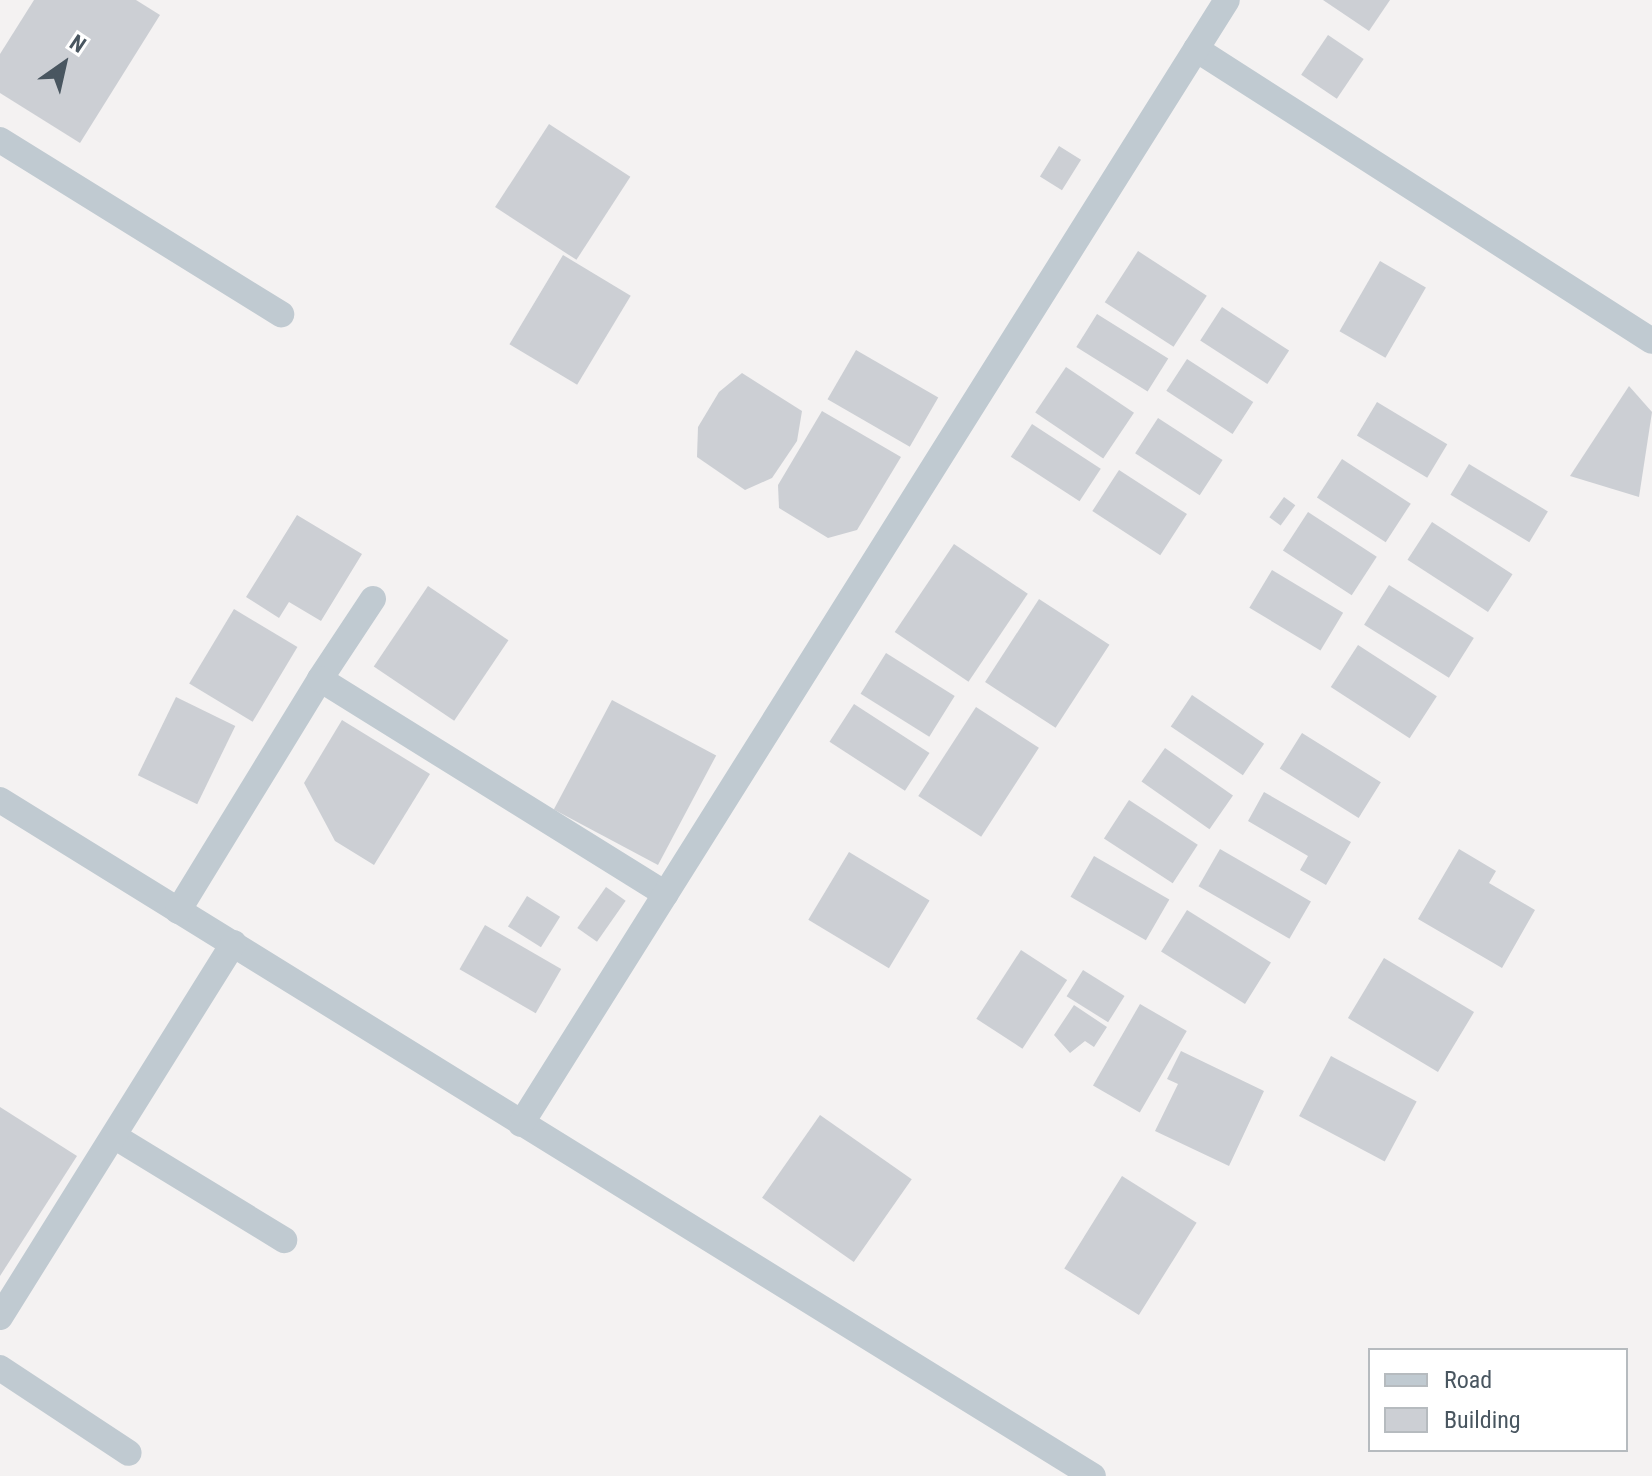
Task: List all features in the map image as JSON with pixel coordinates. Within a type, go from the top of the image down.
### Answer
[{"type":"street","points":[[521,1124],[1227,0]]},
{"type":"street","points":[[1196,49],[1652,341]]},
{"type":"street","points":[[0,140],[281,314]]},
{"type":"street","points":[[178,911],[320,679],[373,599]]},
{"type":"street","points":[[320,679],[666,894]]},
{"type":"street","points":[[0,800],[1093,1476]]},
{"type":"street","points":[[0,1317],[117,1138],[234,943]]},
{"type":"street","points":[[117,1138],[284,1240]]},
{"type":"street","points":[[0,1368],[129,1453]]},
{"type":"building","points":[[34,0],[136,0],[160,15],[80,143],[0,93],[0,54]]},
{"type":"building","points":[[1323,0],[1390,0],[1369,31]]},
{"type":"building","points":[[1328,35],[1364,59],[1337,99],[1301,75]]},
{"type":"building","points":[[549,124],[630,177],[576,260],[495,207]]},
{"type":"building","points":[[1059,146],[1081,160],[1062,190],[1040,177]]},
{"type":"building","points":[[1138,251],[1207,296],[1174,347],[1105,302]]},
{"type":"building","points":[[563,255],[631,296],[577,385],[509,344]]},
{"type":"building","points":[[1380,261],[1426,288],[1385,358],[1340,331]]},
{"type":"building","points":[[1222,307],[1289,351],[1267,384],[1200,341]]},
{"type":"building","points":[[1097,314],[1168,359],[1148,392],[1076,347]]},
{"type":"building","points":[[856,350],[938,398],[910,447],[828,399]]},
{"type":"building","points":[[1187,359],[1253,402],[1233,434],[1166,391]]},
{"type":"building","points":[[1066,367],[1134,413],[1103,458],[1035,413]]},
{"type":"building","points":[[742,373],[802,411],[797,441],[772,478],[745,490],[697,457],[698,427],[719,392]]},
{"type":"building","points":[[1629,386],[1652,412],[1639,497],[1570,476]]},
{"type":"building","points":[[1377,402],[1447,444],[1427,478],[1357,435]]},
{"type":"building","points":[[822,411],[901,457],[857,530],[828,538],[779,508],[778,485]]},
{"type":"building","points":[[1158,418],[1223,460],[1200,495],[1135,453]]},
{"type":"building","points":[[1032,424],[1101,469],[1080,501],[1011,457]]},
{"type":"building","points":[[1342,459],[1411,504],[1386,542],[1317,498]]},
{"type":"building","points":[[1469,464],[1548,511],[1529,542],[1450,495]]},
{"type":"building","points":[[1119,470],[1187,514],[1160,555],[1092,511]]},
{"type":"building","points":[[1284,497],[1295,505],[1281,525],[1269,517]]},
{"type":"building","points":[[1308,512],[1377,557],[1352,595],[1283,551]]},
{"type":"building","points":[[297,515],[362,554],[321,621],[289,602],[279,618],[246,597]]},
{"type":"building","points":[[1432,522],[1513,574],[1488,612],[1407,560]]},
{"type":"building","points":[[954,544],[1028,594],[969,682],[895,632]]},
{"type":"building","points":[[1272,570],[1343,613],[1320,650],[1249,608]]},
{"type":"building","points":[[1389,585],[1474,638],[1449,678],[1364,625]]},
{"type":"building","points":[[428,586],[508,640],[454,721],[374,666]]},
{"type":"building","points":[[1039,599],[1109,645],[1056,728],[985,682]]},
{"type":"building","points":[[234,609],[297,647],[253,722],[189,684]]},
{"type":"building","points":[[1358,645],[1437,696],[1410,738],[1331,687]]},
{"type":"building","points":[[886,653],[955,696],[929,737],[861,694]]},
{"type":"building","points":[[1192,695],[1264,744],[1243,775],[1171,727]]},
{"type":"building","points":[[176,697],[235,726],[197,804],[138,775]]},
{"type":"building","points":[[612,700],[716,755],[658,865],[554,809]]},
{"type":"building","points":[[854,704],[929,753],[905,791],[829,742]]},
{"type":"building","points":[[976,707],[1039,748],[981,837],[918,796]]},
{"type":"building","points":[[342,720],[430,774],[374,865],[335,841],[304,783]]},
{"type":"building","points":[[1302,733],[1381,782],[1359,818],[1280,769]]},
{"type":"building","points":[[1165,748],[1233,796],[1209,829],[1141,782]]},
{"type":"building","points":[[1264,792],[1351,842],[1326,885],[1300,870],[1308,856],[1248,821]]},
{"type":"building","points":[[1129,800],[1198,845],[1173,883],[1104,839]]},
{"type":"building","points":[[1220,849],[1311,902],[1289,939],[1198,886]]},
{"type":"building","points":[[1459,849],[1496,871],[1489,883],[1535,910],[1502,968],[1418,919]]},
{"type":"building","points":[[849,852],[930,900],[889,968],[808,920]]},
{"type":"building","points":[[1094,856],[1169,900],[1146,940],[1070,897]]},
{"type":"building","points":[[606,887],[626,901],[597,942],[577,928]]},
{"type":"building","points":[[527,896],[560,917],[541,947],[508,927]]},
{"type":"building","points":[[1187,910],[1271,962],[1245,1004],[1161,952]]},
{"type":"building","points":[[485,925],[561,969],[536,1013],[460,969]]},
{"type":"building","points":[[1021,950],[1067,980],[1022,1049],[976,1019]]},
{"type":"building","points":[[1384,958],[1474,1012],[1438,1072],[1348,1018]]},
{"type":"building","points":[[1083,970],[1125,996],[1108,1022],[1067,996]]},
{"type":"building","points":[[1140,1004],[1187,1031],[1140,1112],[1093,1085]]},
{"type":"building","points":[[1074,1005],[1107,1027],[1094,1047],[1085,1041],[1070,1053],[1054,1035]]},
{"type":"building","points":[[1181,1051],[1264,1091],[1229,1166],[1155,1131],[1178,1084],[1167,1079]]},
{"type":"building","points":[[1331,1056],[1417,1102],[1385,1162],[1299,1116]]},
{"type":"building","points":[[0,1107],[77,1156],[0,1276]]},
{"type":"building","points":[[820,1115],[912,1179],[854,1262],[762,1198]]},
{"type":"building","points":[[1122,1176],[1197,1223],[1139,1315],[1064,1268]]}]
